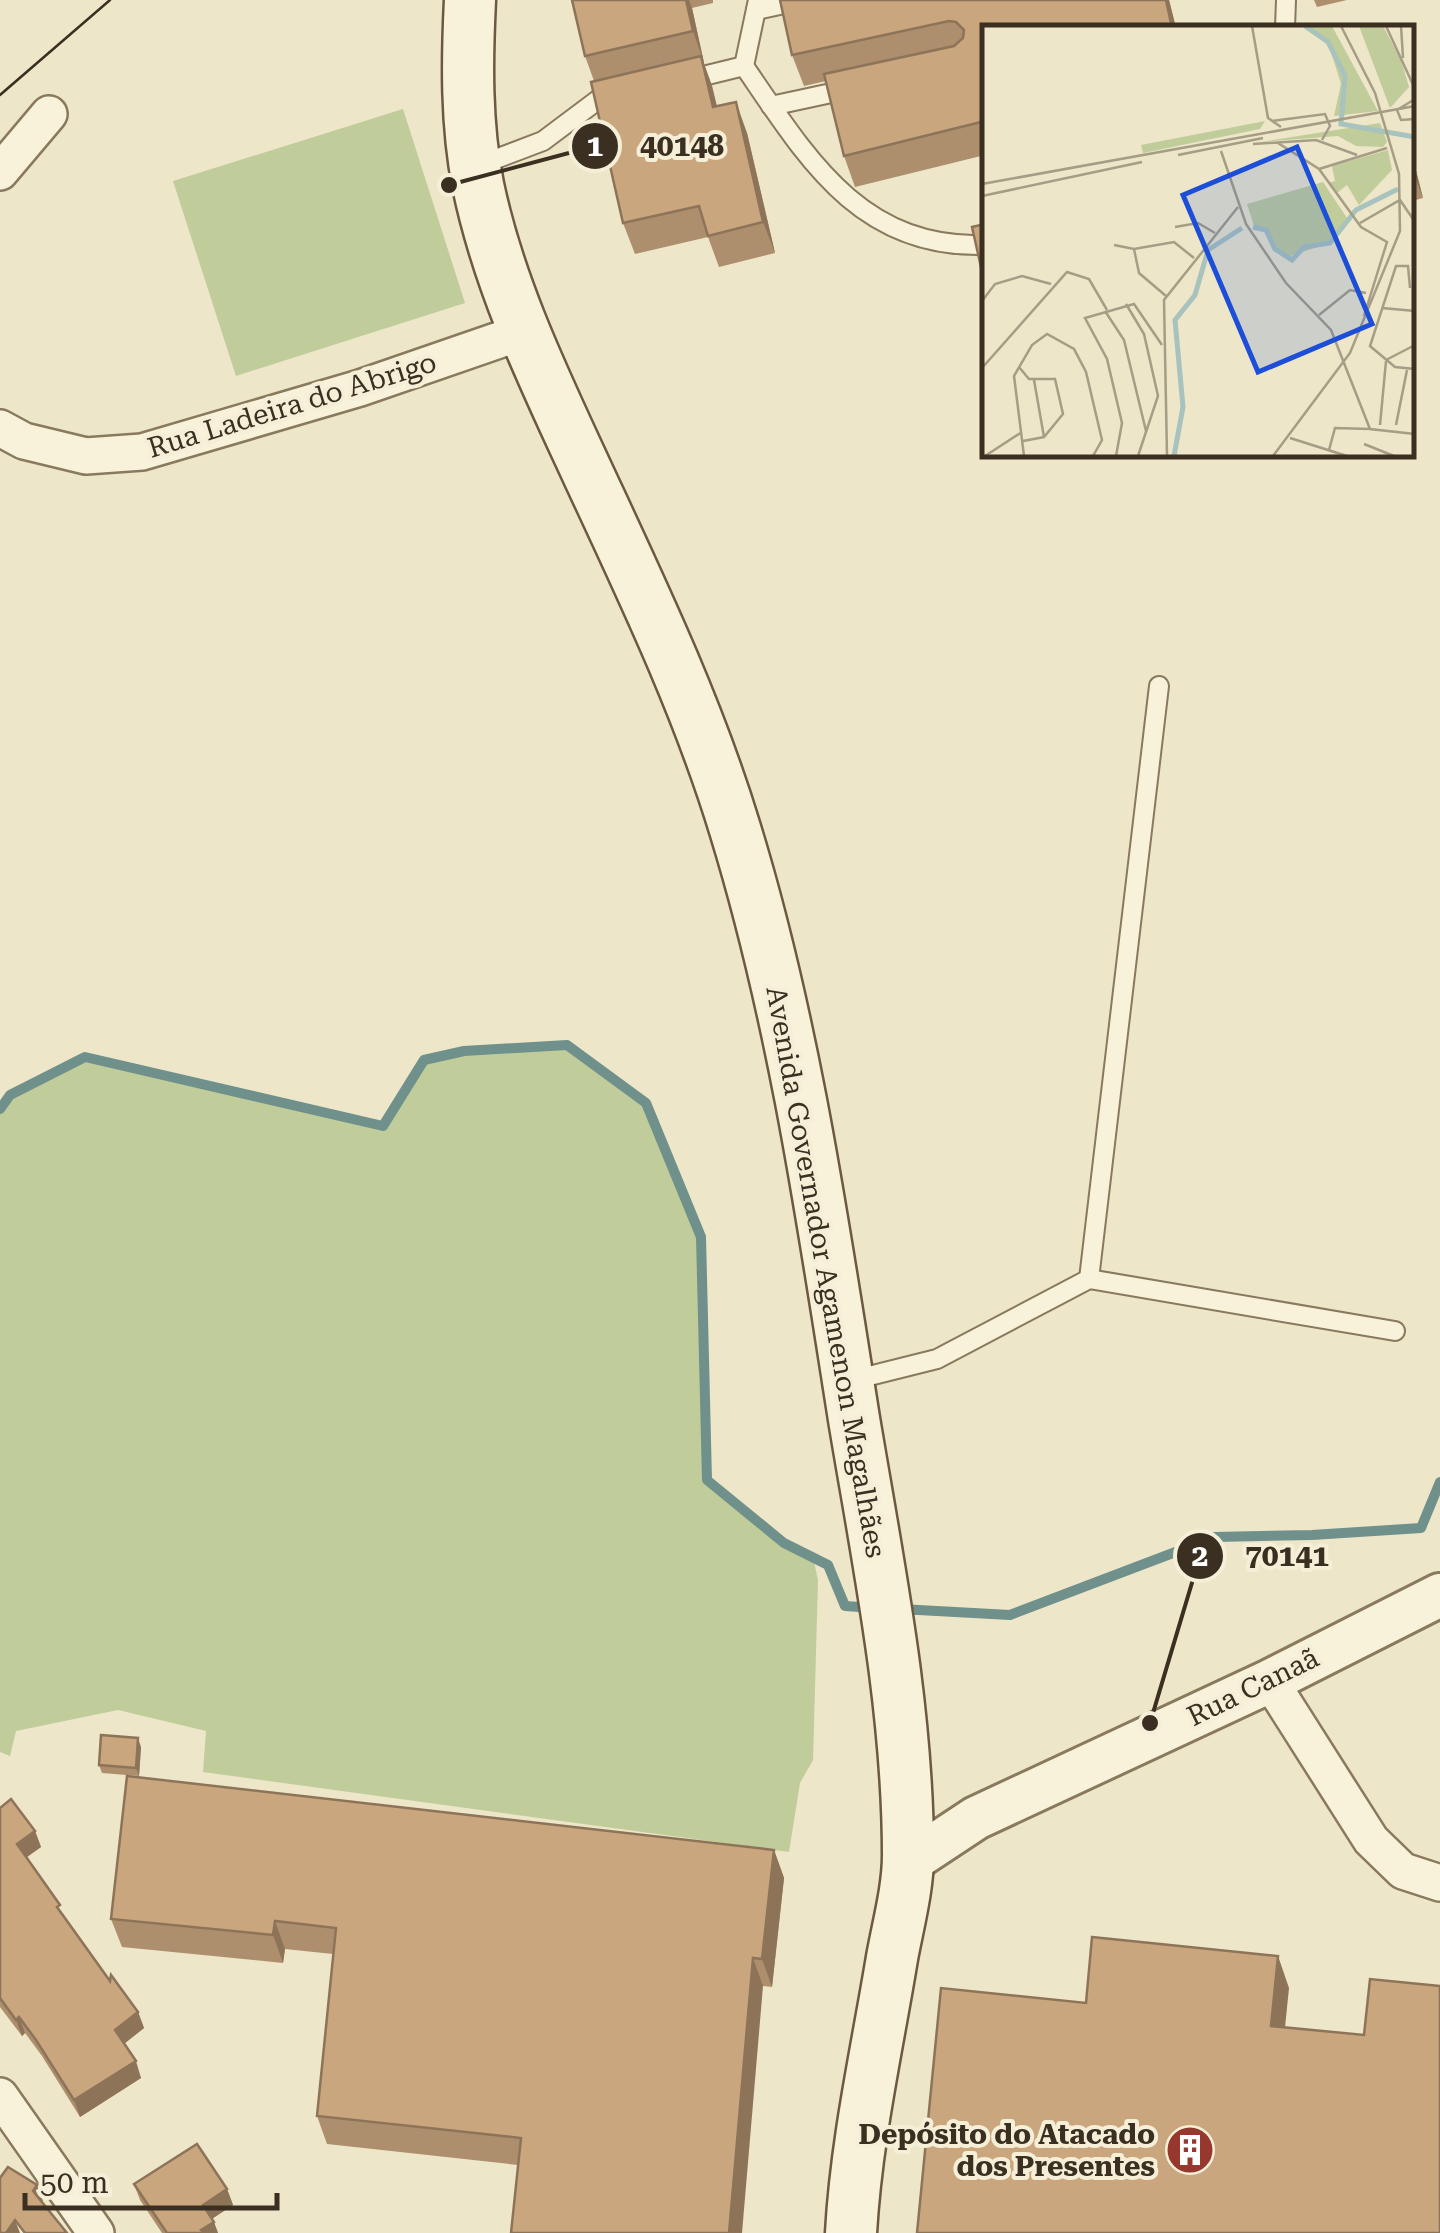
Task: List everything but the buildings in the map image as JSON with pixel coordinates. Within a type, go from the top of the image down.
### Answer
[{"type":"main road","name":"Avenida Governador Agamenon Magalhães","points":[[470,0],[467,52],[475,167],[500,262],[525,331],[668,646],[734,828],[774,981],[806,1129],[891,1636],[906,1797],[908,1864],[860,2145],[851,2233]]},
{"type":"street","points":[[0,172],[49,114]]},
{"type":"street","name":"Rua Ladeira do Abrigo","points":[[0,428],[24,440],[86,456],[142,452],[360,388],[525,331]]},
{"type":"street","name":"Rua Canaã","points":[[908,1864],[976,1818],[1440,1595]]},
{"type":"street","points":[[1270,1680],[1371,1840],[1403,1871],[1440,1884]]},
{"type":"street","points":[[0,2096],[96,2233]]},
{"type":"lane","points":[[803,0],[757,5],[744,66],[804,151],[872,219],[907,235],[961,246],[982,244]]},
{"type":"lane","points":[[1285,25],[1286,0]]},
{"type":"lane","points":[[660,86],[744,66]]},
{"type":"lane","points":[[772,106],[867,85]]},
{"type":"lane","points":[[475,167],[543,141],[611,97]]},
{"type":"lane","points":[[1090,1278],[1159,686]]},
{"type":"lane","points":[[848,1381],[937,1358],[1090,1278],[1395,1332]]},
{"type":"green space","points":[[403,109],[465,303],[236,376],[173,181]]},
{"type":"green space","points":[[567,1045],[646,1103],[701,1237],[707,1480],[784,1543],[813,1557],[818,1580],[813,1760],[800,1783],[789,1852],[203,1772],[206,1731],[118,1710],[16,1731],[10,1756],[0,1752],[0,1109],[10,1095],[85,1057],[382,1125],[424,1060],[464,1051]]},
{"type":"waterway","points":[[0,1109],[10,1095],[85,1057],[383,1126],[424,1060],[464,1051],[567,1045],[646,1103],[701,1237],[707,1480],[784,1543],[828,1565],[845,1606],[874,1608]]},
{"type":"waterway","points":[[900,1609],[1010,1615],[1215,1537],[1421,1528],[1440,1482]]},
{"type":"tram line","points":[[0,95],[110,0]]},
{"type":"place","name":"40148","points":[[449,185]]},
{"type":"place","name":"70141","points":[[1150,1723]]},
{"type":"place","name":"Depósito do Atacado dos Presentes","points":[[1190,2150]]}]
